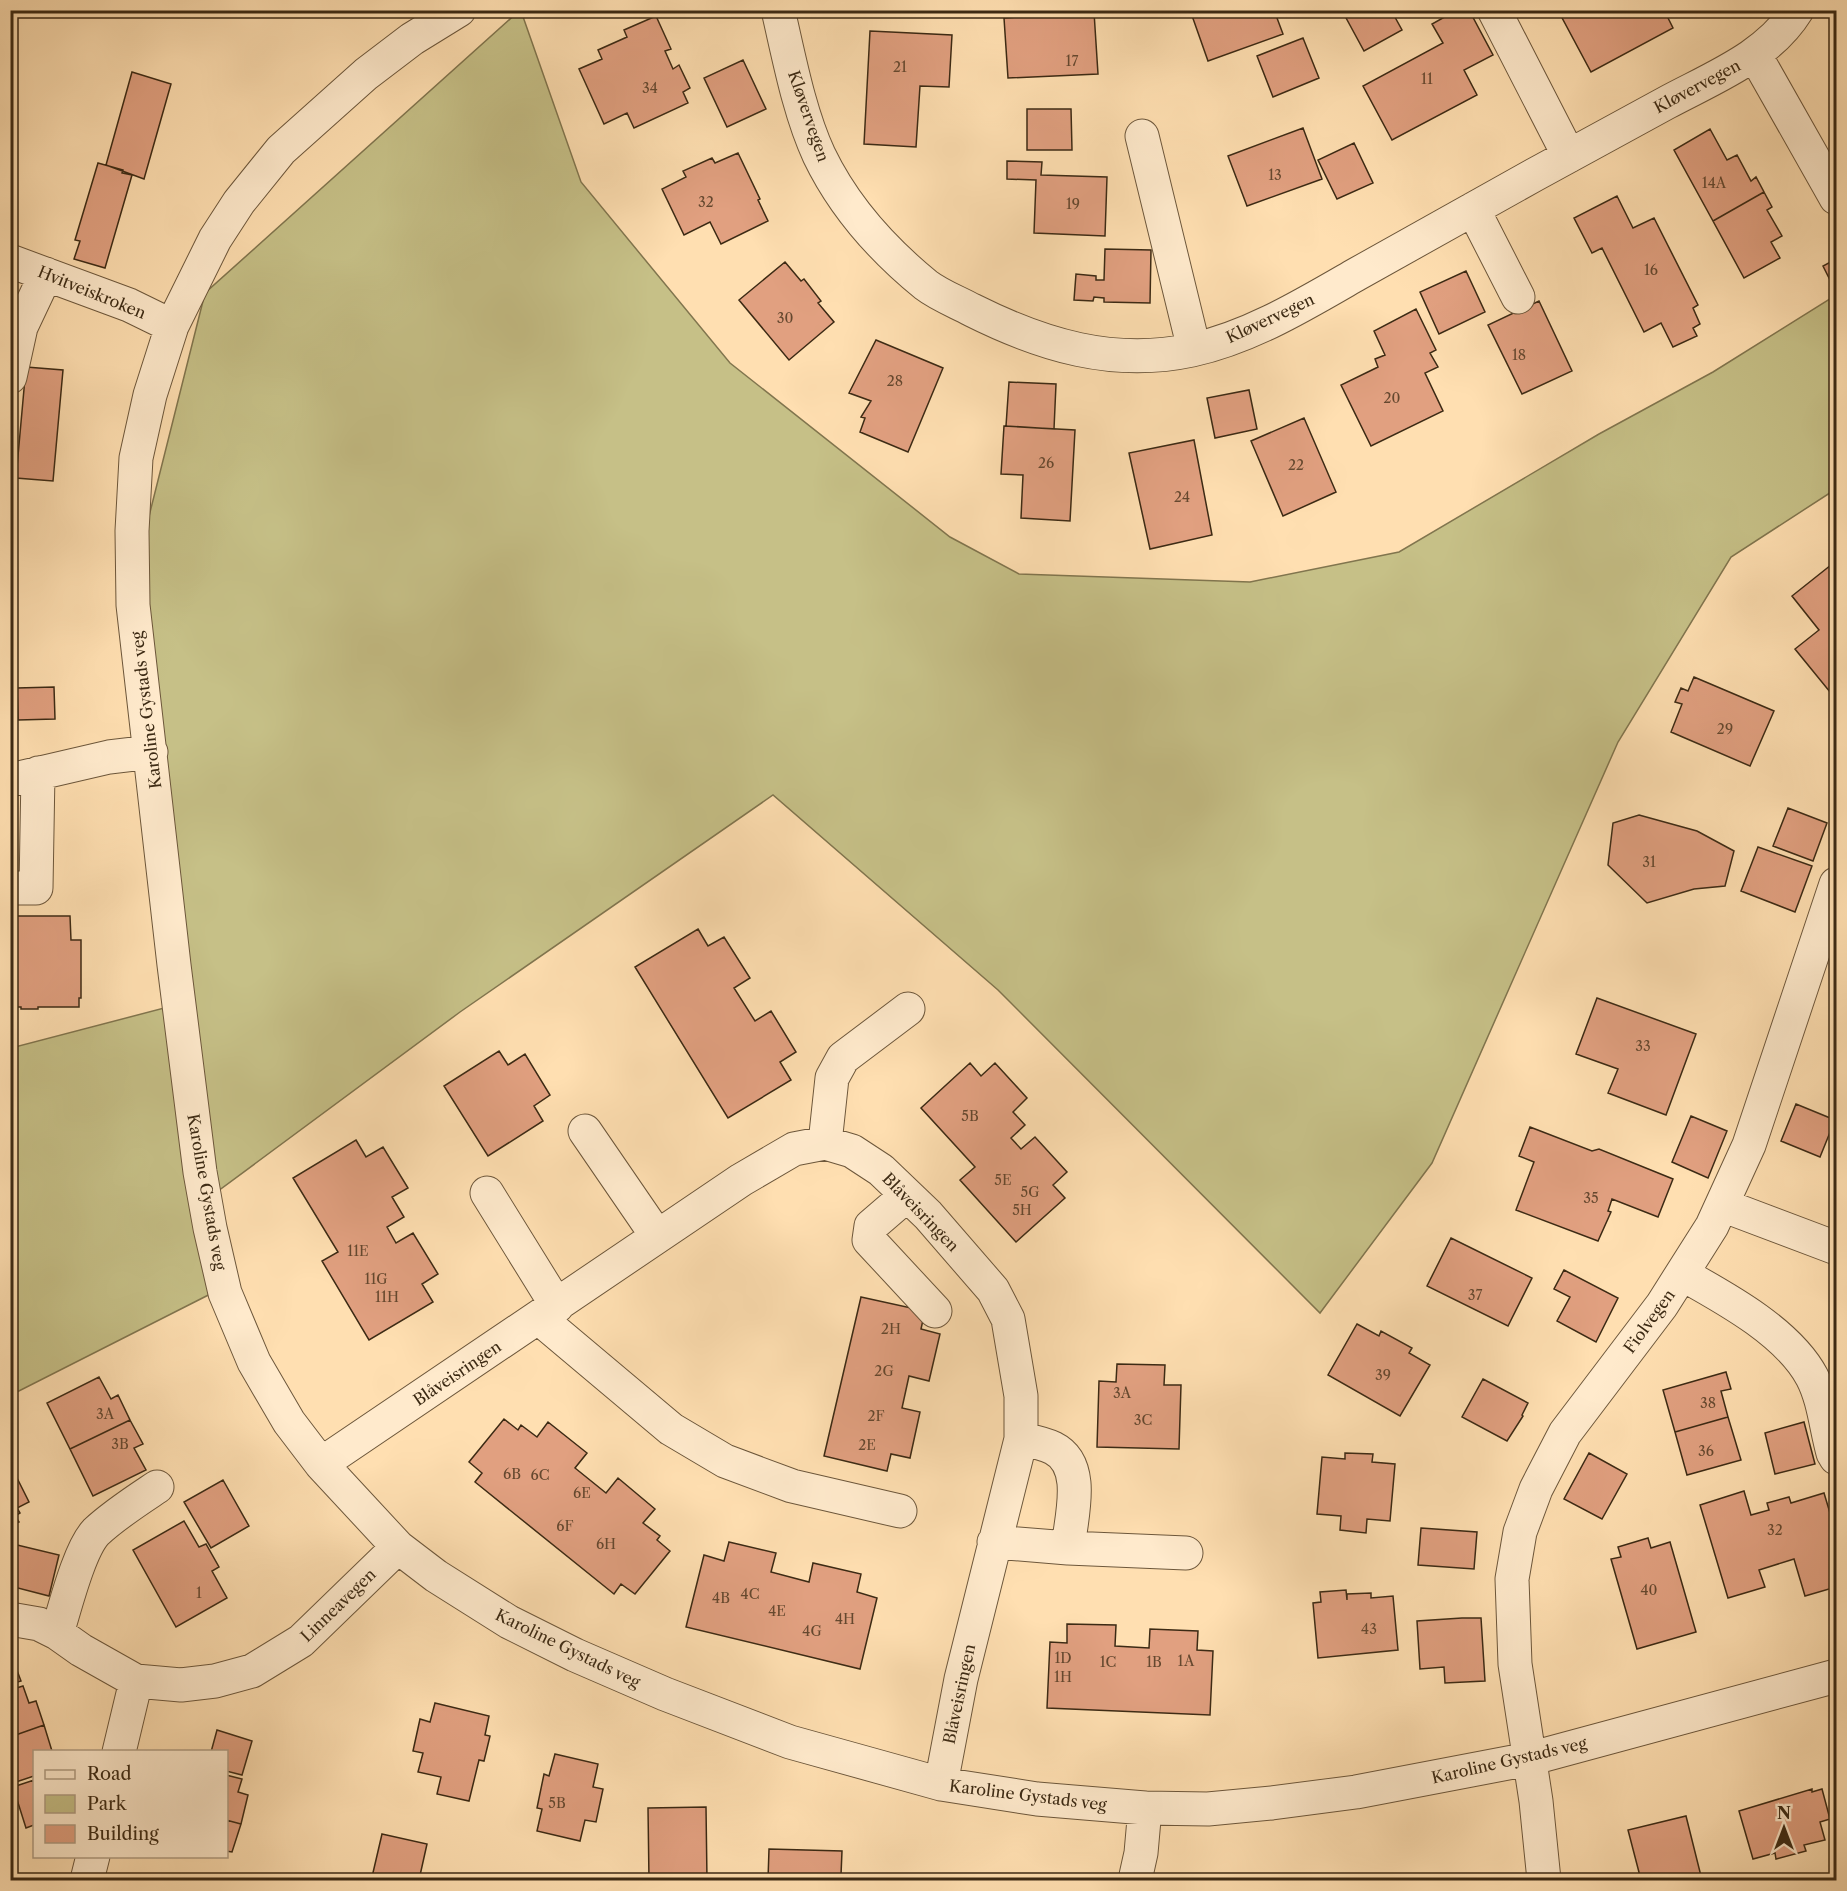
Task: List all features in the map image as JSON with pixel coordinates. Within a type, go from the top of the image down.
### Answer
[{"type":"street","name":"Karoline Gystads veg","points":[[459,10],[412,39],[366,74],[281,150],[239,202],[215,239],[172,326],[150,395],[136,458],[132,531],[133,605],[174,965],[200,1172],[210,1228],[225,1293],[254,1362],[289,1422],[321,1464],[398,1547],[436,1576],[509,1622],[585,1659],[665,1694],[790,1742],[941,1784],[1037,1799],[1145,1808],[1208,1809],[1356,1792],[1529,1759],[1836,1676]]},
{"type":"street","name":"Kløvervegen","points":[[778,10],[799,96],[818,153],[840,192],[867,227],[894,256],[929,287],[1005,326],[1060,347],[1111,355],[1154,356],[1194,349],[1243,334],[1296,309],[1755,55],[1790,22],[1797,10]]},
{"type":"street","points":[[1494,10],[1569,156]]},
{"type":"street","points":[[1755,55],[1836,198]]},
{"type":"street","points":[[1142,136],[1194,349]]},
{"type":"street","points":[[1473,209],[1518,297]]},
{"type":"street","name":"Hvitveiskroken","points":[[10,261],[129,305],[172,326]]},
{"type":"street","points":[[10,377],[21,327],[46,274]]},
{"type":"street","points":[[10,888],[36,888],[24,777],[109,757],[151,752]]},
{"type":"street","name":"Fiolvegen","points":[[1544,1881],[1536,1801],[1515,1664],[1512,1624],[1512,1579],[1520,1532],[1536,1489],[1565,1433],[1662,1305],[1712,1226],[1749,1145],[1836,884]]},
{"type":"street","points":[[825,1143],[832,1078],[843,1058],[908,1009]]},
{"type":"street","points":[[585,1131],[657,1236]]},
{"type":"street","name":"Blåveisringen","points":[[321,1464],[741,1180],[794,1149],[825,1143],[852,1151],[881,1170],[928,1215],[993,1290],[1008,1319],[1021,1396],[1021,1439],[961,1679],[941,1784]]},
{"type":"street","points":[[487,1193],[548,1312],[671,1430],[725,1461],[792,1486],[900,1510]]},
{"type":"street","points":[[907,1195],[871,1226],[869,1240],[934,1311]]},
{"type":"street","points":[[1722,1205],[1836,1248]]},
{"type":"street","points":[[1682,1274],[1739,1305],[1794,1353],[1812,1377],[1821,1401],[1836,1458]]},
{"type":"street","points":[[1021,1439],[1052,1447],[1065,1456],[1071,1465],[1075,1482],[1068,1548]]},
{"type":"street","points":[[57,1633],[85,1550],[95,1534],[121,1512],[157,1487]]},
{"type":"street","points":[[994,1542],[1186,1553]]},
{"type":"street","name":"Linneavegen","points":[[10,1619],[39,1624],[136,1681],[181,1685],[215,1681],[252,1671],[301,1641],[398,1547]]},
{"type":"street","points":[[119,1750],[136,1681]]},
{"type":"street","points":[[1135,1881],[1141,1853],[1145,1808]]},
{"type":"street","points":[[87,1881],[93,1858]]},
{"type":"green space","points":[[521,11],[581,182],[730,363],[950,537],[1019,574],[1250,582],[1399,552],[1599,434],[1713,372],[1836,295],[1836,489],[1731,557],[1618,742],[1432,1163],[1320,1313],[998,990],[773,795],[460,1012],[210,1197],[238,1280],[11,1395],[11,1048],[172,1006],[130,592],[205,293]]},
{"type":"building","points":[[1190,10],[1274,10],[1283,34],[1208,61]]},
{"type":"building","points":[[1354,10],[1391,10],[1402,30],[1364,51],[1345,16]]},
{"type":"building","points":[[1457,10],[1469,10],[1493,55],[1464,70],[1477,95],[1392,140],[1363,86],[1443,43],[1432,24]]},
{"type":"building","points":[[1567,10],[1664,10],[1673,28],[1591,72],[1560,14]]},
{"type":"building","points":[[1094,12],[1098,74],[1008,78],[1004,18]]},
{"type":"building","points":[[656,16],[671,49],[665,51],[673,69],[679,65],[690,88],[683,92],[688,103],[634,128],[627,113],[604,124],[579,69],[602,59],[598,50],[627,37],[624,30]]},
{"type":"building","points":[[870,31],[952,35],[949,87],[920,86],[916,147],[864,144]]},
{"type":"building","points":[[1303,38],[1319,78],[1273,97],[1257,56]]},
{"type":"building","points":[[743,60],[766,109],[727,127],[704,78]]},
{"type":"building","points":[[132,72],[171,84],[144,179],[106,165]]},
{"type":"building","points":[[1027,109],[1071,109],[1072,150],[1027,150]]},
{"type":"building","points":[[1303,128],[1322,179],[1247,206],[1228,156]]},
{"type":"building","points":[[1710,129],[1727,160],[1737,155],[1751,181],[1756,177],[1764,192],[1713,221],[1674,150]]},
{"type":"building","points":[[1354,143],[1373,183],[1337,199],[1318,160]]},
{"type":"building","points":[[738,153],[768,221],[721,244],[710,222],[684,235],[662,189],[686,177],[683,171],[712,158],[715,163]]},
{"type":"building","points":[[1007,161],[1042,162],[1041,175],[1107,177],[1105,236],[1034,233],[1036,180],[1007,179]]},
{"type":"building","points":[[98,163],[132,175],[105,268],[74,259],[80,241],[75,240]]},
{"type":"building","points":[[1764,192],[1772,207],[1767,210],[1782,236],[1771,242],[1780,258],[1744,278],[1713,221]]},
{"type":"building","points":[[1617,196],[1633,228],[1654,218],[1698,305],[1693,308],[1700,324],[1693,328],[1697,336],[1673,347],[1661,323],[1644,332],[1602,248],[1592,253],[1574,218]]},
{"type":"building","points":[[1105,249],[1151,250],[1150,303],[1104,302],[1104,298],[1094,297],[1093,301],[1074,300],[1076,274],[1096,276],[1096,280],[1104,280]]},
{"type":"building","points":[[1836,259],[1836,292],[1823,266]]},
{"type":"building","points":[[785,262],[801,281],[804,279],[821,301],[818,303],[834,322],[789,360],[739,300]]},
{"type":"building","points":[[1466,271],[1485,312],[1439,334],[1420,292]]},
{"type":"building","points":[[1539,301],[1572,371],[1522,394],[1488,325]]},
{"type":"building","points":[[1416,309],[1436,350],[1430,353],[1438,367],[1425,373],[1443,411],[1371,446],[1341,385],[1378,367],[1375,359],[1385,355],[1374,331]]},
{"type":"building","points":[[876,340],[943,368],[908,452],[860,432],[865,418],[861,417],[871,401],[849,393]]},
{"type":"building","points":[[26,367],[63,370],[53,481],[16,478]]},
{"type":"building","points":[[1009,382],[1056,384],[1054,429],[1006,426]]},
{"type":"building","points":[[1249,390],[1257,429],[1215,438],[1207,398]]},
{"type":"building","points":[[1304,418],[1336,492],[1283,516],[1251,441]]},
{"type":"building","points":[[1004,426],[1075,430],[1070,521],[1021,518],[1023,475],[1001,474]]},
{"type":"building","points":[[1194,440],[1212,535],[1150,549],[1129,453]]},
{"type":"building","points":[[1836,561],[1836,687],[1830,692],[1795,649],[1819,630],[1792,596]]},
{"type":"building","points":[[1694,677],[1774,711],[1750,766],[1671,732],[1682,704],[1675,702],[1681,688],[1688,691]]},
{"type":"building","points":[[54,687],[55,719],[18,720],[17,688]]},
{"type":"building","points":[[1788,808],[1827,823],[1813,861],[1773,846]]},
{"type":"building","points":[[1639,815],[1697,831],[1734,851],[1725,886],[1694,889],[1647,903],[1608,865],[1613,823]]},
{"type":"building","points":[[1758,847],[1812,866],[1795,912],[1741,891]]},
{"type":"building","points":[[10,916],[70,916],[71,940],[81,940],[79,1007],[21,1009],[21,1007],[10,1007]]},
{"type":"building","points":[[698,929],[708,946],[724,937],[750,978],[734,988],[755,1021],[771,1011],[796,1052],[780,1062],[791,1080],[728,1118],[635,967]]},
{"type":"building","points":[[1597,998],[1696,1034],[1666,1115],[1608,1093],[1618,1069],[1576,1054]]},
{"type":"building","points":[[499,1051],[508,1065],[525,1054],[550,1095],[534,1106],[543,1121],[488,1156],[444,1086]]},
{"type":"building","points":[[970,1063],[981,1076],[995,1063],[1027,1098],[1013,1112],[1025,1125],[1011,1138],[1021,1149],[1035,1137],[1067,1172],[1053,1185],[1065,1198],[1016,1242],[960,1180],[975,1167],[921,1108]]},
{"type":"building","points":[[1796,1104],[1835,1120],[1820,1157],[1781,1141]]},
{"type":"building","points":[[1691,1116],[1727,1131],[1708,1178],[1672,1162]]},
{"type":"building","points":[[1530,1127],[1592,1151],[1599,1149],[1673,1179],[1658,1217],[1612,1199],[1608,1211],[1611,1212],[1598,1241],[1516,1210],[1534,1162],[1519,1156]]},
{"type":"building","points":[[356,1140],[366,1157],[383,1147],[408,1188],[392,1197],[404,1217],[387,1227],[396,1243],[413,1233],[438,1274],[422,1284],[433,1302],[369,1340],[322,1261],[338,1252],[293,1178]]},
{"type":"building","points":[[1451,1238],[1532,1278],[1508,1326],[1427,1286]]},
{"type":"building","points":[[1564,1270],[1618,1298],[1596,1342],[1557,1321],[1570,1297],[1554,1289]]},
{"type":"building","points":[[861,1297],[925,1311],[921,1329],[940,1334],[929,1381],[909,1376],[902,1408],[920,1412],[910,1458],[891,1454],[887,1471],[824,1456]]},
{"type":"building","points":[[1357,1324],[1379,1336],[1381,1331],[1412,1348],[1409,1353],[1430,1365],[1400,1416],[1328,1375]]},
{"type":"building","points":[[1117,1364],[1165,1365],[1164,1385],[1181,1385],[1179,1449],[1097,1447],[1099,1381],[1116,1382]]},
{"type":"building","points":[[1726,1372],[1731,1389],[1721,1391],[1728,1417],[1675,1432],[1663,1390]]},
{"type":"building","points":[[99,1377],[111,1399],[118,1395],[130,1420],[70,1449],[47,1403]]},
{"type":"building","points":[[1483,1379],[1528,1403],[1523,1416],[1507,1441],[1462,1417]]},
{"type":"building","points":[[1728,1417],[1741,1460],[1687,1475],[1675,1432]]},
{"type":"building","points":[[504,1419],[518,1430],[521,1425],[537,1437],[548,1422],[587,1453],[575,1468],[606,1493],[618,1478],[655,1509],[643,1523],[660,1536],[657,1540],[670,1551],[635,1594],[621,1584],[614,1594],[475,1482],[482,1473],[469,1462]]},
{"type":"building","points":[[130,1420],[143,1444],[134,1448],[146,1470],[93,1496],[70,1449]]},
{"type":"building","points":[[1804,1422],[1815,1464],[1775,1474],[1765,1433]]},
{"type":"building","points":[[1345,1453],[1373,1454],[1372,1462],[1395,1464],[1390,1521],[1367,1519],[1366,1533],[1340,1530],[1341,1516],[1317,1514],[1322,1457],[1345,1459]]},
{"type":"building","points":[[1589,1453],[1627,1474],[1602,1519],[1564,1499]]},
{"type":"building","points":[[10,1464],[29,1502],[17,1508],[20,1513],[15,1516],[19,1522],[10,1526]]},
{"type":"building","points":[[223,1480],[249,1526],[211,1548],[184,1502]]},
{"type":"building","points":[[1744,1491],[1751,1515],[1769,1510],[1767,1503],[1789,1497],[1791,1503],[1824,1493],[1836,1533],[1836,1587],[1805,1596],[1794,1559],[1759,1570],[1765,1587],[1728,1598],[1700,1505]]},
{"type":"building","points":[[184,1521],[199,1547],[206,1544],[219,1567],[212,1571],[227,1598],[176,1627],[133,1550]]},
{"type":"building","points":[[1421,1528],[1477,1532],[1474,1569],[1418,1565]]},
{"type":"building","points":[[1648,1538],[1651,1548],[1670,1542],[1696,1632],[1637,1649],[1611,1559],[1621,1557],[1618,1547]]},
{"type":"building","points":[[729,1542],[776,1553],[771,1572],[809,1582],[813,1563],[861,1574],[857,1592],[877,1598],[860,1669],[686,1627],[704,1555],[724,1561]]},
{"type":"building","points":[[13,1544],[59,1555],[49,1596],[10,1586],[10,1556]]},
{"type":"building","points":[[1346,1590],[1347,1600],[1347,1594],[1371,1593],[1371,1598],[1393,1596],[1398,1650],[1318,1658],[1313,1603],[1321,1602],[1320,1592]]},
{"type":"building","points":[[1481,1618],[1485,1681],[1445,1683],[1444,1667],[1420,1669],[1417,1621]]},
{"type":"building","points":[[1067,1624],[1116,1625],[1115,1646],[1149,1648],[1150,1629],[1198,1631],[1197,1650],[1213,1651],[1210,1715],[1047,1708],[1050,1642],[1067,1643]]},
{"type":"building","points":[[10,1652],[21,1681],[10,1684]]},
{"type":"building","points":[[23,1686],[29,1703],[36,1701],[44,1725],[10,1737],[10,1690]]},
{"type":"building","points":[[435,1703],[489,1716],[485,1735],[490,1736],[484,1761],[479,1760],[469,1801],[437,1794],[441,1777],[418,1772],[423,1753],[413,1751],[420,1719],[430,1722]]},
{"type":"building","points":[[44,1725],[52,1750],[33,1750],[33,1776],[10,1784],[10,1737]]},
{"type":"building","points":[[217,1730],[252,1741],[242,1775],[228,1772],[228,1750],[212,1750]]},
{"type":"building","points":[[555,1754],[598,1764],[593,1787],[603,1789],[596,1822],[585,1820],[580,1841],[537,1831],[542,1809],[537,1808],[544,1774],[549,1776]]},
{"type":"building","points":[[228,1776],[242,1779],[238,1792],[248,1795],[241,1824],[228,1821]]},
{"type":"building","points":[[33,1780],[33,1825],[26,1828],[13,1787]]},
{"type":"building","points":[[1812,1789],[1812,1792],[1822,1789],[1830,1819],[1820,1822],[1825,1840],[1804,1845],[1806,1851],[1776,1859],[1775,1853],[1753,1859],[1739,1811]]},
{"type":"building","points":[[706,1807],[707,1880],[649,1880],[648,1808]]},
{"type":"building","points":[[1686,1816],[1702,1880],[1641,1880],[1628,1830]]},
{"type":"building","points":[[228,1821],[241,1824],[232,1852],[228,1851]]},
{"type":"building","points":[[382,1834],[427,1844],[419,1880],[386,1880],[372,1877]]},
{"type":"building","points":[[769,1849],[842,1851],[841,1875],[847,1875],[847,1880],[768,1880]]}]
